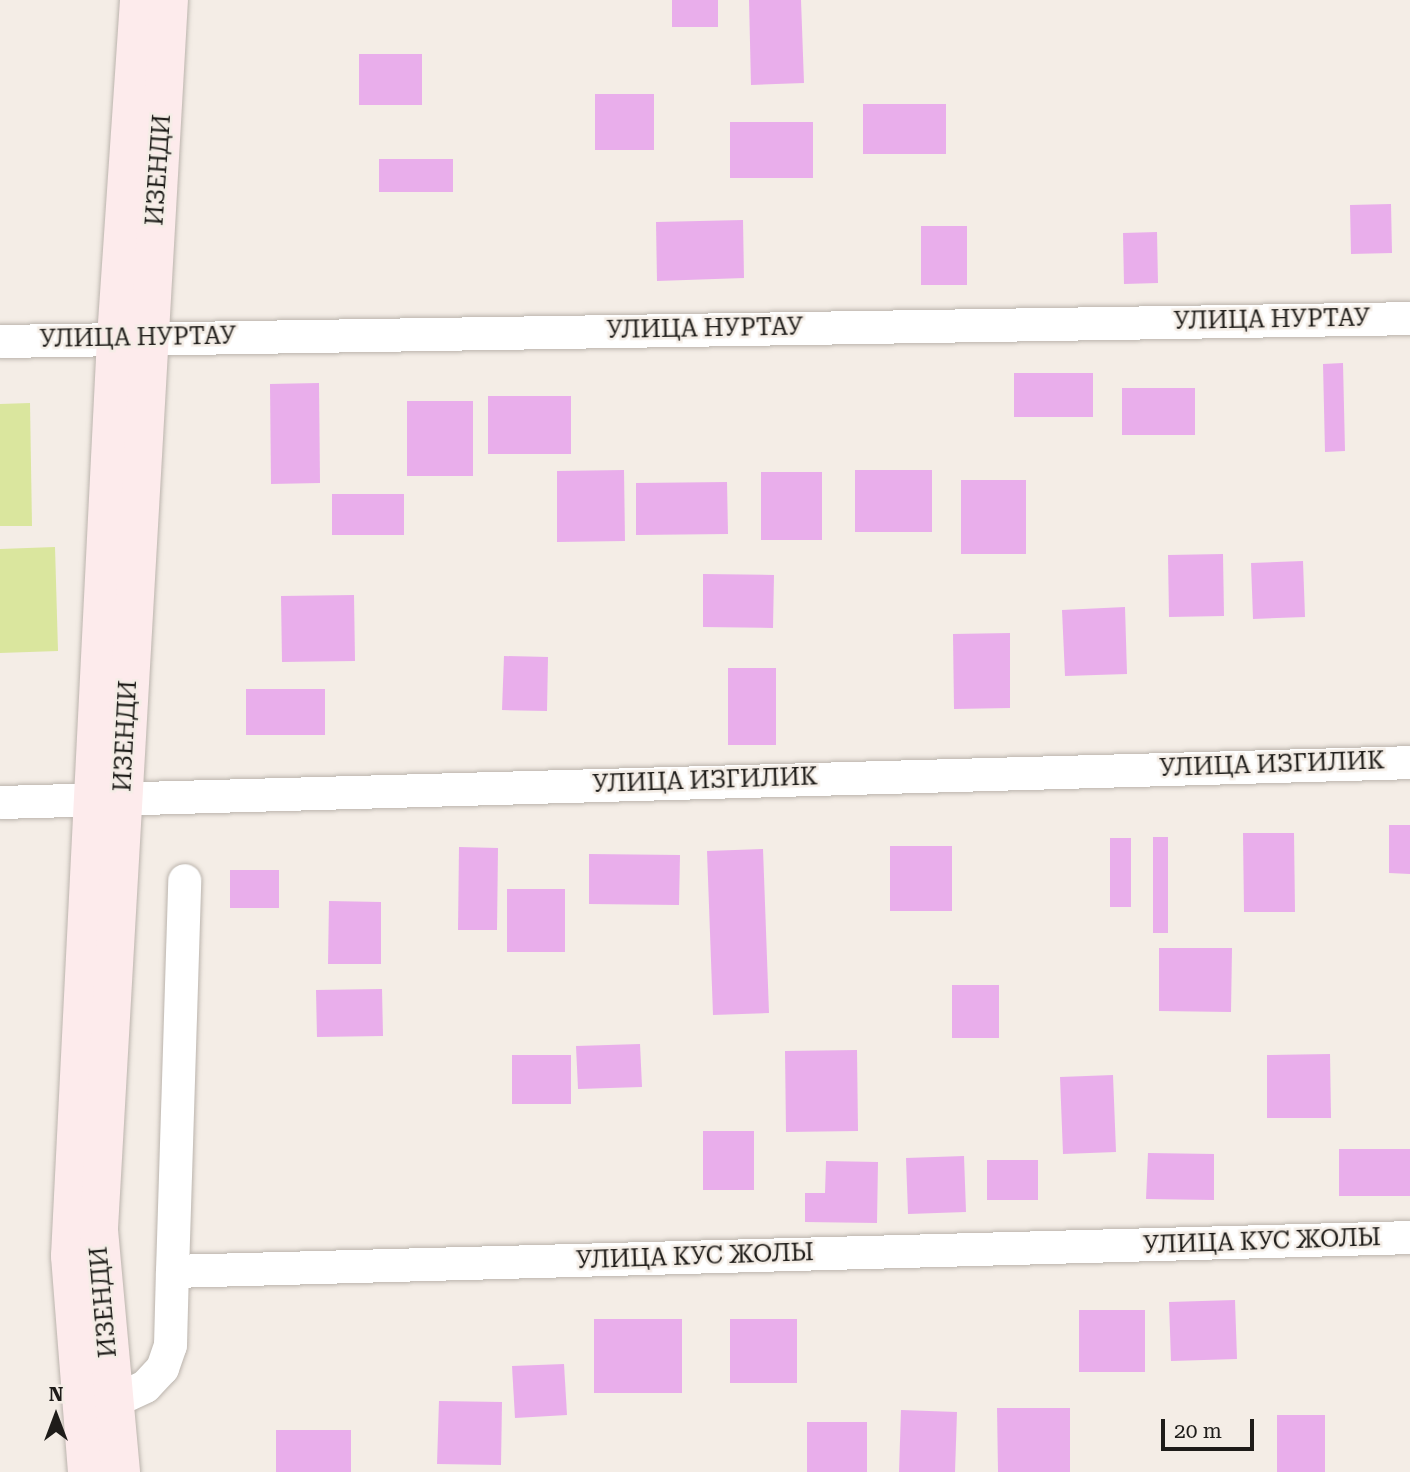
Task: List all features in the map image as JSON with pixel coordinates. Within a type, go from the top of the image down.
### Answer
[{"type":"street","name":"ИЗЕНДИ","points":[[121,1472],[96,1404],[70,1256],[108,798],[132,338],[139,0]]},
{"type":"street","name":"ИЗЕНДИ","points":[[132,338],[169,0]]},
{"type":"street","name":"УЛИЦА НУРТАУ","points":[[0,341],[1410,318]]},
{"type":"street","name":"УЛИЦА ИЗГИЛИК","points":[[0,802],[1410,762]]},
{"type":"street","points":[[96,1404],[145,1386],[162,1368],[170,1345],[184,880]]},
{"type":"street","name":"УЛИЦА КУС ЖОЛЫ","points":[[172,1271],[1410,1237]]},
{"type":"street","name":"ИЗЕНДИ","points":[[87,1472],[96,1404]]},
{"type":"green space","points":[[30,403],[32,526],[0,526],[0,404]]},
{"type":"green space","points":[[55,547],[58,651],[0,653],[0,549]]},
{"type":"building","points":[[672,0],[718,0],[718,27],[672,27]]},
{"type":"building","points":[[749,0],[801,0],[804,83],[751,85]]},
{"type":"building","points":[[359,54],[422,54],[422,105],[359,105]]},
{"type":"building","points":[[595,94],[654,94],[654,150],[595,150]]},
{"type":"building","points":[[863,104],[946,104],[946,154],[863,154]]},
{"type":"building","points":[[730,122],[813,122],[813,178],[730,178]]},
{"type":"building","points":[[379,159],[453,159],[453,192],[379,192]]},
{"type":"building","points":[[1391,204],[1392,253],[1351,254],[1350,205]]},
{"type":"building","points":[[743,220],[744,278],[657,281],[656,222]]},
{"type":"building","points":[[921,226],[967,226],[967,285],[921,285]]},
{"type":"building","points":[[1157,232],[1158,283],[1124,284],[1123,233]]},
{"type":"building","points":[[1343,363],[1345,451],[1325,452],[1323,364]]},
{"type":"building","points":[[1014,373],[1093,373],[1093,417],[1014,417]]},
{"type":"building","points":[[319,383],[320,483],[271,484],[270,384]]},
{"type":"building","points":[[1122,388],[1195,388],[1195,435],[1122,435]]},
{"type":"building","points":[[488,396],[571,396],[571,454],[488,454]]},
{"type":"building","points":[[407,401],[473,401],[473,476],[407,476]]},
{"type":"building","points":[[624,470],[625,541],[557,542],[557,471]]},
{"type":"building","points":[[855,470],[932,470],[932,532],[855,532]]},
{"type":"building","points":[[761,472],[822,472],[822,540],[761,540]]},
{"type":"building","points":[[961,480],[1026,480],[1026,554],[961,554]]},
{"type":"building","points":[[727,482],[728,534],[636,535],[636,483]]},
{"type":"building","points":[[332,494],[404,494],[404,535],[332,535]]},
{"type":"building","points":[[1223,554],[1224,616],[1169,617],[1168,555]]},
{"type":"building","points":[[1303,561],[1305,617],[1253,619],[1251,563]]},
{"type":"building","points":[[703,574],[774,575],[773,628],[703,627]]},
{"type":"building","points":[[354,595],[355,661],[282,662],[281,596]]},
{"type":"building","points":[[1125,607],[1127,674],[1065,676],[1062,610]]},
{"type":"building","points":[[1010,633],[1010,708],[954,709],[953,634]]},
{"type":"building","points":[[504,656],[548,657],[547,711],[502,710]]},
{"type":"building","points":[[728,668],[776,668],[776,745],[728,745]]},
{"type":"building","points":[[246,689],[325,689],[325,735],[246,735]]},
{"type":"building","points":[[1389,825],[1410,825],[1410,874],[1389,873]]},
{"type":"building","points":[[1243,833],[1294,833],[1295,912],[1244,912]]},
{"type":"building","points":[[1153,837],[1168,837],[1168,933],[1153,933]]},
{"type":"building","points":[[1110,838],[1131,838],[1131,907],[1110,907]]},
{"type":"building","points":[[890,846],[952,846],[952,911],[890,911]]},
{"type":"building","points":[[459,847],[498,848],[497,930],[458,930]]},
{"type":"building","points":[[763,849],[769,1013],[713,1015],[707,851]]},
{"type":"building","points":[[589,854],[680,855],[679,905],[589,904]]},
{"type":"building","points":[[230,870],[279,870],[279,908],[230,908]]},
{"type":"building","points":[[507,889],[565,889],[565,952],[507,952]]},
{"type":"building","points":[[329,901],[381,902],[381,964],[328,964]]},
{"type":"building","points":[[1159,948],[1232,948],[1231,1012],[1159,1011]]},
{"type":"building","points":[[952,985],[999,985],[999,1038],[952,1038]]},
{"type":"building","points":[[382,989],[383,1036],[317,1037],[316,990]]},
{"type":"building","points":[[640,1044],[642,1087],[578,1089],[576,1046]]},
{"type":"building","points":[[857,1050],[858,1131],[786,1132],[785,1051]]},
{"type":"building","points":[[1330,1054],[1331,1118],[1267,1118],[1267,1055]]},
{"type":"building","points":[[512,1055],[571,1055],[571,1104],[512,1104]]},
{"type":"building","points":[[1113,1075],[1116,1152],[1063,1154],[1060,1077]]},
{"type":"building","points":[[703,1131],[754,1131],[754,1190],[703,1190]]},
{"type":"building","points":[[1339,1149],[1410,1149],[1410,1196],[1339,1196]]},
{"type":"building","points":[[1148,1153],[1214,1154],[1214,1200],[1146,1199]]},
{"type":"building","points":[[964,1156],[966,1212],[908,1214],[906,1158]]},
{"type":"building","points":[[987,1160],[1038,1160],[1038,1200],[987,1200]]},
{"type":"building","points":[[826,1161],[878,1162],[877,1223],[805,1222],[805,1193],[825,1193]]},
{"type":"building","points":[[1235,1300],[1237,1359],[1171,1361],[1169,1302]]},
{"type":"building","points":[[1079,1310],[1145,1310],[1145,1372],[1079,1372]]},
{"type":"building","points":[[594,1319],[682,1319],[682,1393],[594,1393]]},
{"type":"building","points":[[730,1319],[797,1319],[797,1383],[730,1383]]},
{"type":"building","points":[[564,1364],[567,1415],[515,1418],[512,1366]]},
{"type":"building","points":[[439,1401],[502,1402],[501,1465],[437,1464]]},
{"type":"building","points":[[997,1408],[1070,1408],[1070,1472],[998,1472]]},
{"type":"building","points":[[901,1410],[957,1412],[955,1472],[899,1472]]},
{"type":"building","points":[[1277,1415],[1325,1415],[1325,1472],[1277,1472]]},
{"type":"building","points":[[807,1422],[867,1422],[867,1472],[807,1472]]},
{"type":"building","points":[[276,1430],[351,1430],[351,1472],[276,1472]]}]
